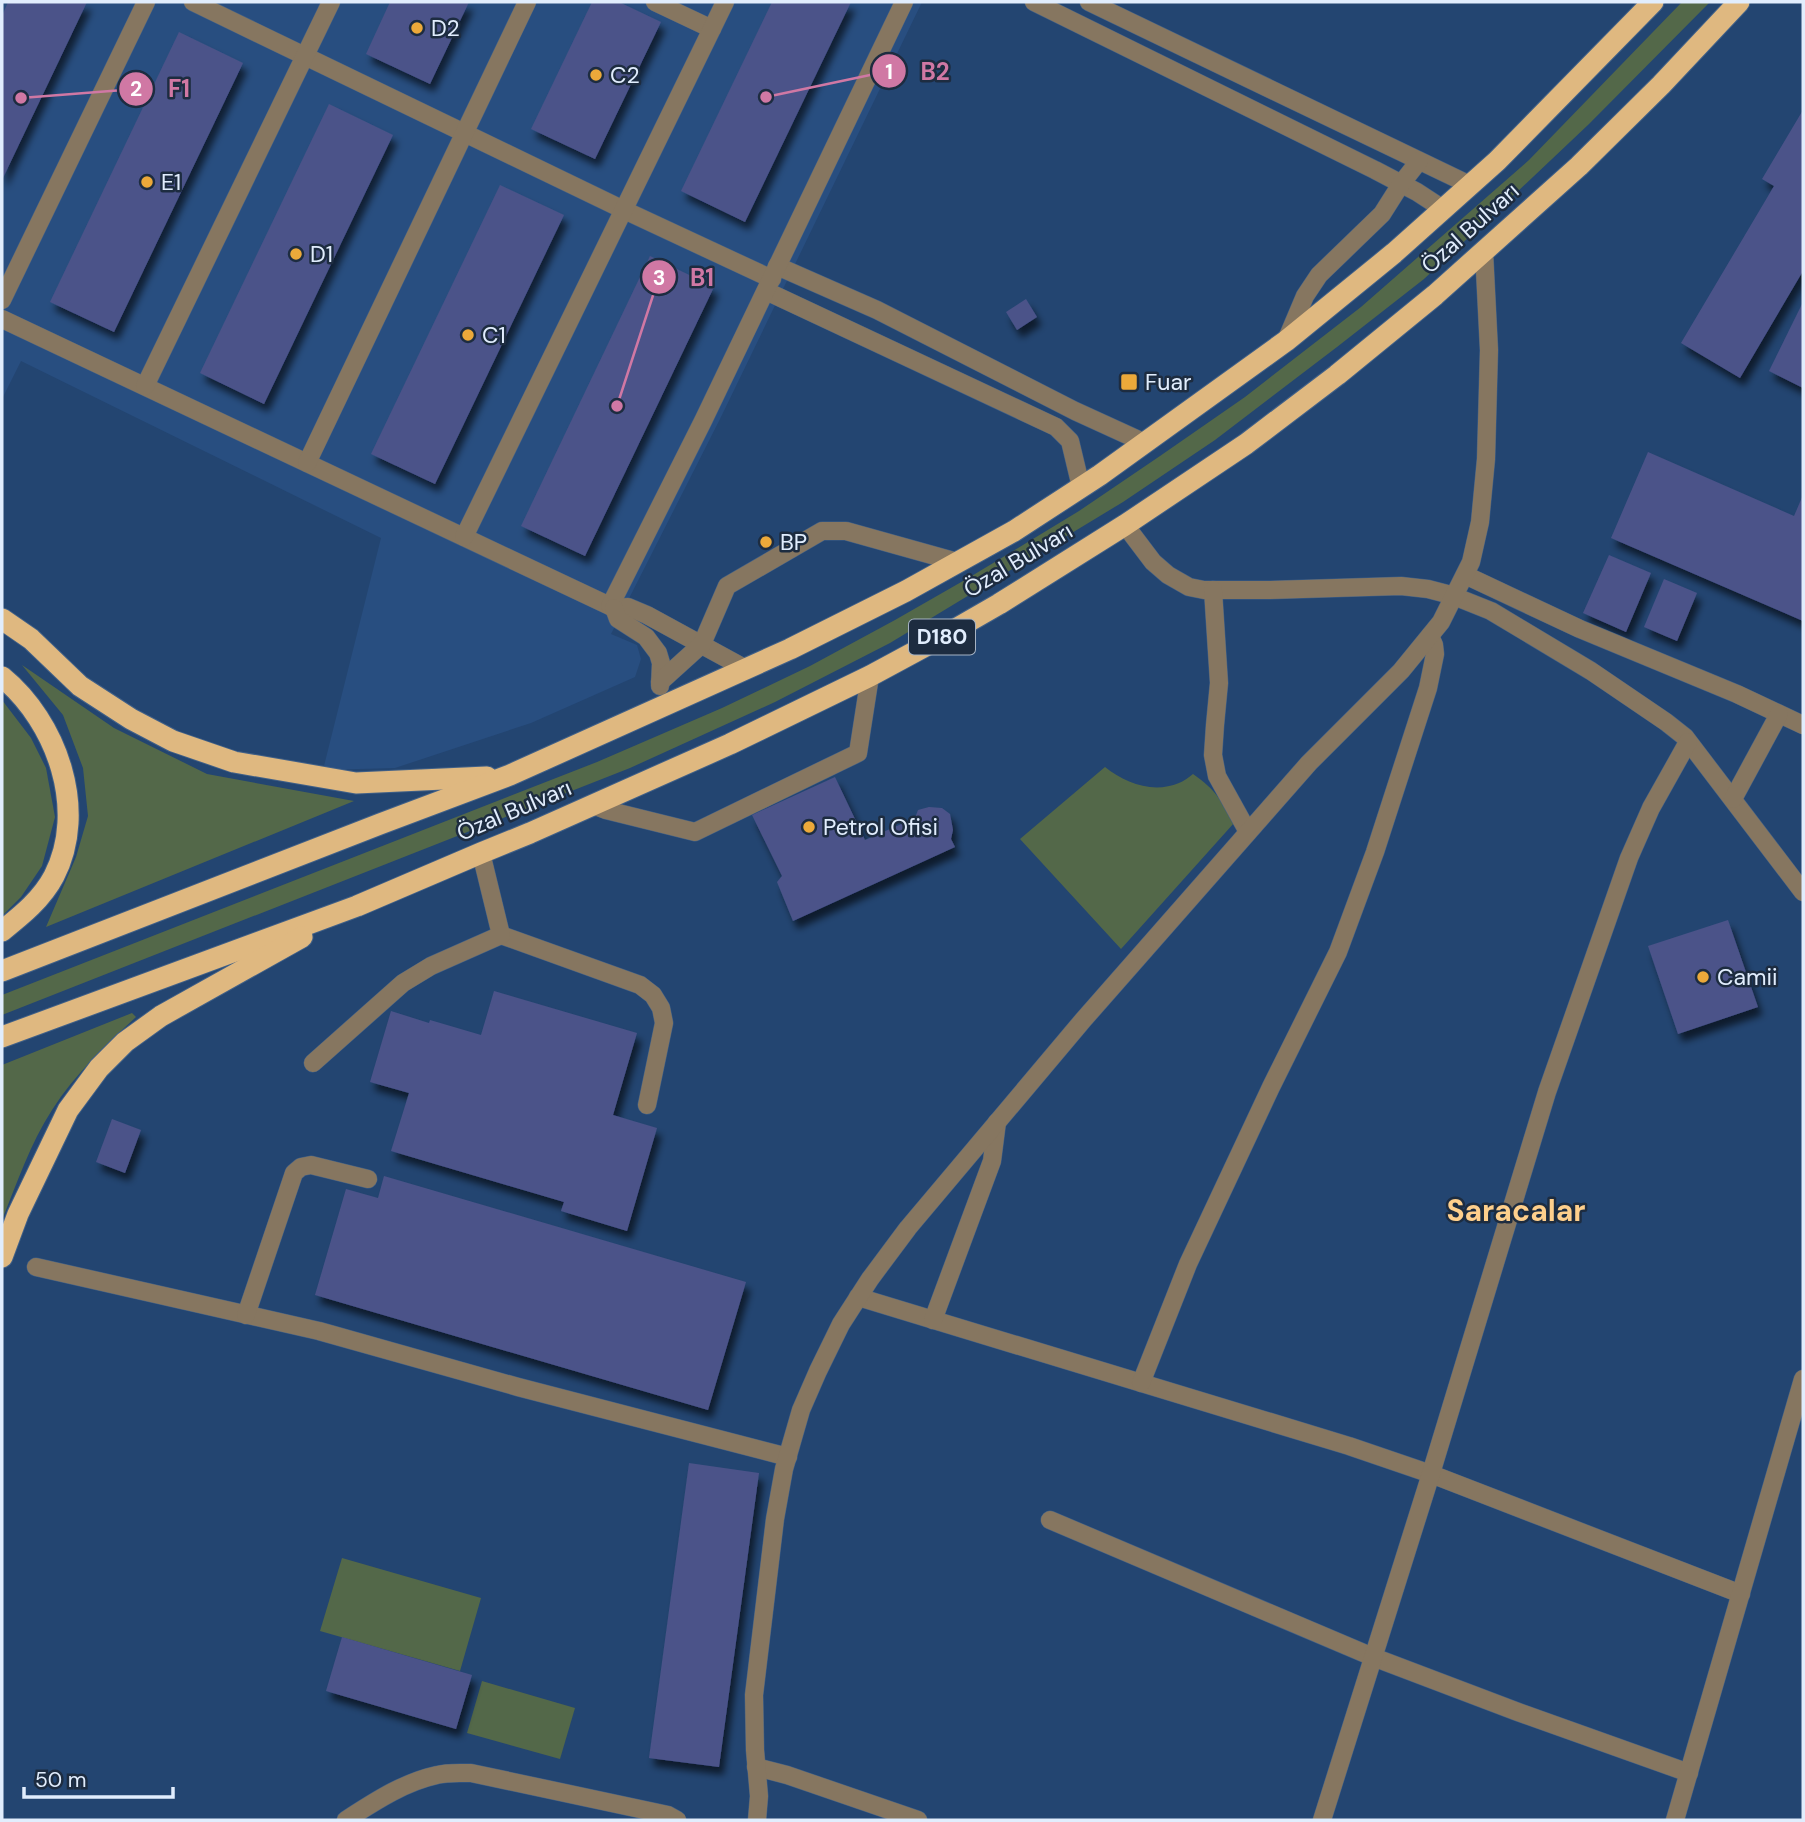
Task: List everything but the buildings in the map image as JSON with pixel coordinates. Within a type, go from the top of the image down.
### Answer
[{"type":"highway","name":"Özal Bulvarı","points":[[2,971],[510,775],[825,632],[1014,531],[1144,443],[1286,341],[1394,253],[1497,161],[1653,2]]},
{"type":"highway","name":"Özal Bulvarı","points":[[2,1037],[357,906],[530,834],[730,744],[870,676],[988,610],[1125,526],[1246,444],[1337,375],[1435,295],[1588,157],[1739,2]]},
{"type":"highway","points":[[2,619],[31,639],[80,686],[131,719],[173,741],[234,762],[355,783],[510,775]]},
{"type":"highway","points":[[2,677],[22,696],[47,733],[66,782],[69,807],[62,856],[54,876],[30,908],[2,930]]},
{"type":"highway","points":[[2,1257],[18,1214],[68,1110],[99,1068],[125,1042],[161,1016],[357,906]]},
{"type":"street","points":[[2,300],[146,2]]},
{"type":"street","points":[[192,2],[772,279],[1056,427],[1070,441],[1081,487]]},
{"type":"street","points":[[145,386],[331,2]]},
{"type":"street","points":[[307,463],[527,2]]},
{"type":"street","points":[[655,2],[712,29]]},
{"type":"street","points":[[464,537],[725,2]]},
{"type":"street","points":[[612,607],[904,2]]},
{"type":"street","points":[[1034,2],[1401,184],[1443,209]]},
{"type":"street","points":[[1089,2],[1470,185]]},
{"type":"street","points":[[1286,341],[1305,296],[1319,275],[1382,215],[1419,161]]},
{"type":"street","points":[[757,1820],[759,1796],[754,1695],[775,1519],[801,1410],[818,1371],[841,1324],[908,1228],[1084,1018],[1309,763],[1401,671],[1441,622],[1471,562],[1480,523],[1486,459],[1489,350],[1485,250]]},
{"type":"street","points":[[772,279],[877,310],[1144,443]]},
{"type":"street","points":[[2,319],[612,607],[628,607],[648,615],[746,669]]},
{"type":"street","points":[[1125,526],[1153,562],[1168,575],[1189,587],[1213,590],[1270,590],[1401,586],[1428,589],[1490,611],[1591,671],[1667,722],[1688,742],[1803,892]]},
{"type":"street","points":[[660,682],[702,644],[727,586],[822,531],[846,531],[957,562]]},
{"type":"street","points":[[1465,575],[1568,624],[1737,694],[1803,725]]},
{"type":"street","points":[[1213,590],[1219,683],[1213,755],[1217,776],[1248,832]]},
{"type":"street","points":[[612,607],[618,619],[646,637],[658,653],[661,663],[660,707]]},
{"type":"street","points":[[1141,1383],[1188,1264],[1338,952],[1375,852],[1428,688],[1436,654],[1430,636]]},
{"type":"street","points":[[593,805],[695,832],[858,753],[870,676]]},
{"type":"street","points":[[1733,799],[1779,714]]},
{"type":"street","points":[[1322,1820],[1547,1092],[1629,858],[1651,808],[1688,742]]},
{"type":"street","points":[[481,853],[501,935]]},
{"type":"street","points":[[313,1063],[403,982],[431,966],[501,935],[640,985],[653,995],[661,1008],[664,1023],[647,1105]]},
{"type":"street","points":[[933,1320],[992,1161],[997,1122]]},
{"type":"street","points":[[246,1315],[294,1173],[301,1167],[311,1165],[368,1179]]},
{"type":"street","points":[[36,1267],[329,1334],[788,1457]]},
{"type":"street","points":[[858,1297],[1349,1446],[1431,1474],[1741,1594]]},
{"type":"street","points":[[1675,1820],[1803,1379]]},
{"type":"street","points":[[1050,1520],[1373,1657],[1689,1773]]},
{"type":"street","points":[[756,1767],[918,1820]]},
{"type":"street","points":[[346,1820],[380,1798],[414,1783],[438,1774],[471,1773],[667,1815],[677,1820]]},
{"type":"shaded area","points":[[2,2],[922,2],[720,419],[611,634],[637,645],[641,659],[635,677],[531,723],[395,768],[323,770],[381,538],[21,361],[2,399]]},
{"type":"green space","points":[[1682,2],[1710,2],[1589,124],[1424,279],[1215,440],[1123,502],[890,643],[775,702],[630,768],[2,1015],[2,995],[597,762],[722,708],[810,666],[970,577],[1079,511],[1160,456],[1245,397],[1361,307],[1529,160]]},
{"type":"green space","points":[[22,665],[114,728],[207,774],[354,801],[46,927],[76,857],[88,816],[83,768],[63,715]]},
{"type":"green space","points":[[2,700],[31,738],[46,768],[55,817],[42,866],[21,897],[2,916]]},
{"type":"green space","points":[[1105,767],[1121,778],[1149,787],[1169,786],[1193,774],[1217,796],[1234,823],[1121,949],[1020,839]]},
{"type":"green space","points":[[132,1013],[136,1017],[81,1072],[52,1110],[30,1150],[2,1220],[2,1065]]},
{"type":"green space","points":[[342,1558],[481,1598],[460,1671],[320,1631]]},
{"type":"green space","points":[[482,1681],[575,1708],[560,1759],[467,1733]]},
{"type":"place","name":"D2","points":[[417,28]]},
{"type":"place","name":"C2","points":[[596,75]]},
{"type":"place","name":"B2","points":[[766,97]]},
{"type":"place","name":"F1","points":[[21,98]]},
{"type":"place","name":"E1","points":[[147,182]]},
{"type":"place","name":"D1","points":[[296,254]]},
{"type":"place","name":"C1","points":[[468,335]]},
{"type":"place","name":"Fuar","points":[[1129,382]]},
{"type":"place","name":"B1","points":[[617,406]]},
{"type":"place","name":"BP","points":[[766,542]]},
{"type":"place","name":"Petrol Ofisi","points":[[809,827]]},
{"type":"place","name":"Camii","points":[[1703,977]]},
{"type":"district","name":"Saracalar","points":[[1516,1210]]}]
